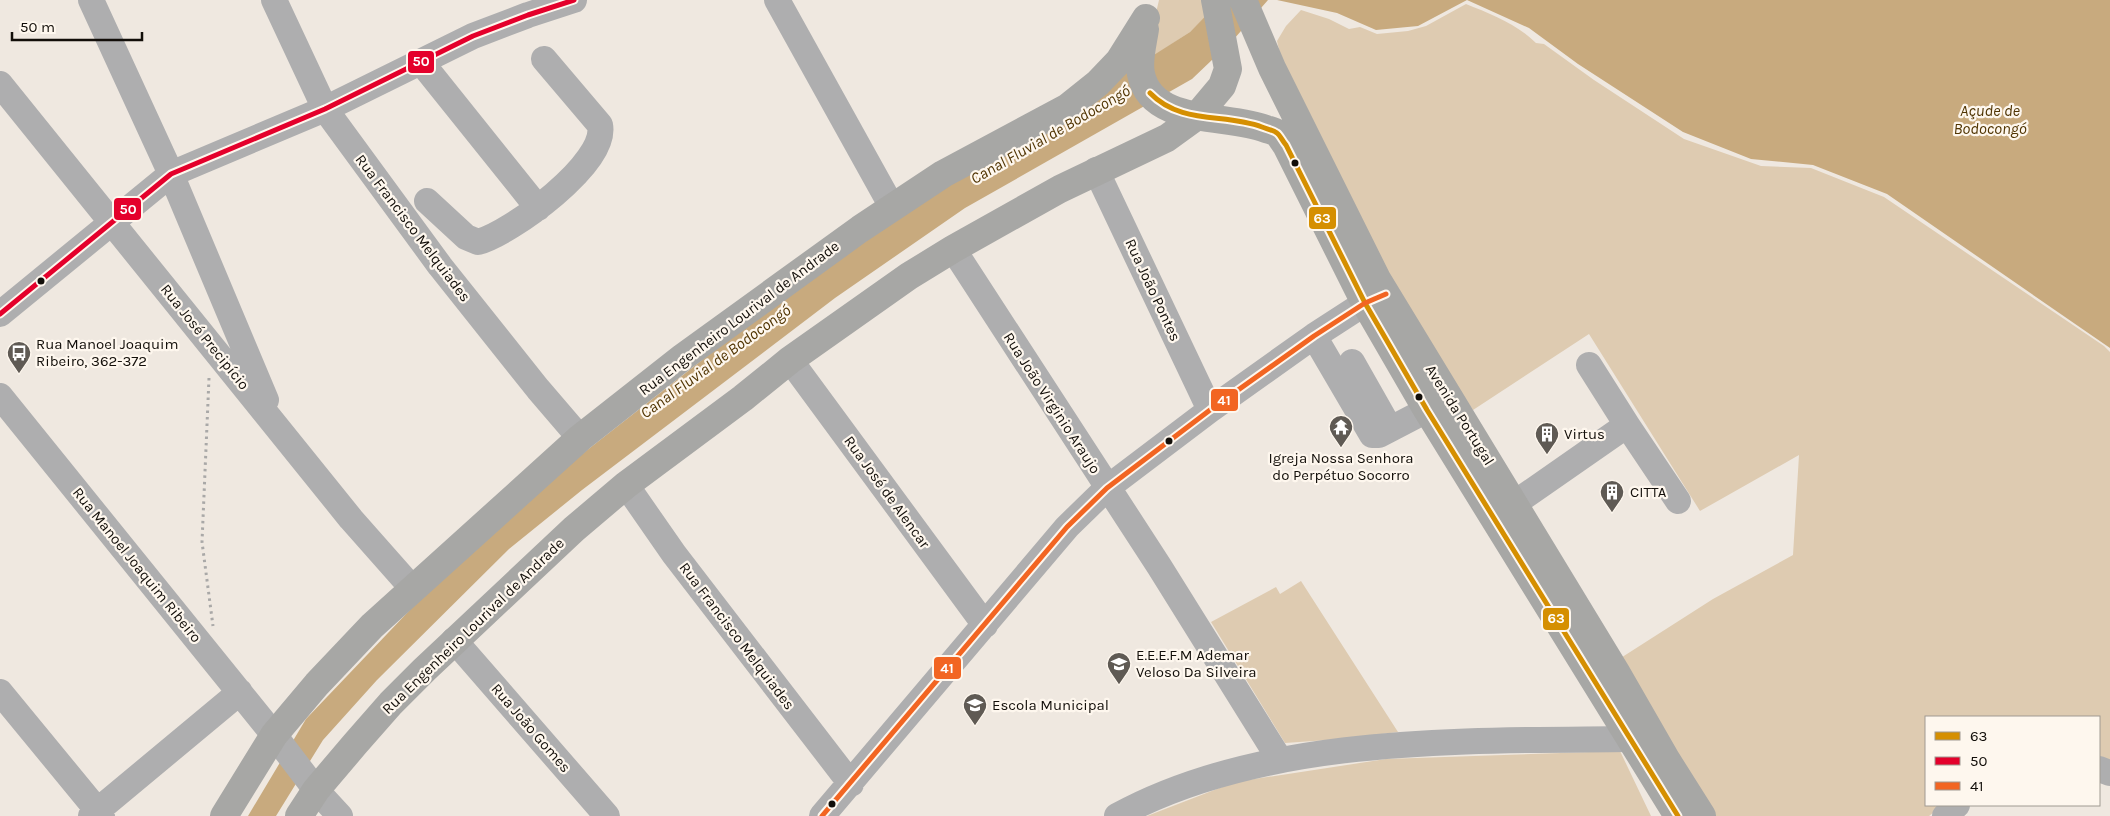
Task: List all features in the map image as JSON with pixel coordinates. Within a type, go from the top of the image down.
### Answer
[{"type":"main road","points":[[1204,108],[1222,86],[1228,69],[1215,0]]},
{"type":"main road","name":"Avenida Portugal","points":[[1244,0],[1272,68],[1427,410],[1629,739],[1661,769],[1702,816]]},
{"type":"main road","name":"Rua Engenheiro Lourival de Andrade","points":[[224,816],[317,684],[372,626],[412,588],[580,438],[683,357],[892,207],[944,174],[1068,107],[1098,83],[1119,61],[1149,9]]},
{"type":"main road","name":"Avenida Portugal","points":[[1149,9],[1140,58],[1140,74],[1146,88],[1159,102],[1170,109],[1204,108],[1277,133],[1286,145],[1376,299],[1515,504],[1616,672],[1661,769],[1678,816]]},
{"type":"main road","name":"Rua Engenheiro Lourival de Andrade","points":[[299,816],[313,786],[454,640],[574,529],[626,485],[729,409],[790,360],[902,281],[953,249],[1096,170],[1167,138],[1204,108]]},
{"type":"street","points":[[91,0],[171,174],[278,428]]},
{"type":"street","name":"Rua Francisco Melquiades","points":[[274,0],[325,109],[468,302],[580,438]]},
{"type":"street","points":[[0,314],[112,220],[171,174],[325,109],[474,36],[574,0]]},
{"type":"street","points":[[777,0],[892,207]]},
{"type":"street","points":[[427,201],[466,236],[478,242],[506,230],[538,208],[567,183],[586,162],[599,143],[602,134],[600,125],[544,59]]},
{"type":"street","points":[[421,62],[538,208]]},
{"type":"street","name":"Rua José Precipício","points":[[0,84],[112,220],[351,519],[412,588]]},
{"type":"street","name":"Rua João Pontes","points":[[1096,170],[1210,410]]},
{"type":"street","name":"Rua João Virginio Araujo","points":[[953,249],[1159,566],[1280,760]]},
{"type":"street","points":[[822,816],[1067,528],[1107,488],[1210,410],[1314,336],[1376,299]]},
{"type":"street","points":[[1314,336],[1372,435],[1378,435],[1427,410]]},
{"type":"street","name":"Rua José de Alencar","points":[[790,360],[985,625]]},
{"type":"street","points":[[1352,362],[1390,429]]},
{"type":"street","points":[[1589,365],[1678,501]]},
{"type":"street","name":"Rua Manoel Joaquim Ribeiro","points":[[0,396],[240,692],[313,786]]},
{"type":"street","points":[[1515,504],[1627,425]]},
{"type":"street","name":"Rua Francisco Melquiades","points":[[626,485],[674,554],[851,784]]},
{"type":"street","name":"Rua João Gomes","points":[[454,640],[607,816]]},
{"type":"street","points":[[0,692],[97,814],[240,692]]},
{"type":"street","points":[[1117,816],[1146,800],[1190,784],[1280,760],[1366,748],[1479,742],[1629,739]]},
{"type":"street","points":[[313,786],[340,816]]},
{"type":"street","points":[[1945,816],[1956,806]]},
{"type":"path","points":[[209,342],[209,406],[202,542],[214,628]]},
{"type":"shaded area","points":[[1159,0],[1208,0],[1210,12],[1190,32],[1149,59],[1149,43]]},
{"type":"shaded area","points":[[1466,4],[1521,30],[1536,43],[1544,44],[1594,80],[1684,139],[1761,166],[1811,168],[1884,197],[2104,346],[2110,352],[2110,767],[2100,764],[2100,716],[1925,716],[1925,806],[1942,806],[1929,816],[1715,816],[1616,661],[1713,599],[1793,555],[1799,455],[1700,511],[1589,334],[1473,410],[1403,306],[1283,66],[1277,41],[1286,26],[1301,10],[1329,19],[1349,29],[1360,27],[1377,34],[1408,31],[1426,26]]},
{"type":"shaded area","points":[[1301,581],[1398,732],[1342,739],[1285,743],[1211,622],[1276,587],[1280,594]]},
{"type":"shaded area","points":[[1620,751],[1651,816],[1147,816],[1235,782],[1386,759]]},
{"type":"water","name":"Canal Fluvial de Bodocongó","points":[[1221,0],[1268,0],[1234,39],[1192,79],[965,208],[835,298],[582,490],[509,549],[377,680],[323,740],[276,816],[248,816],[306,719],[489,527],[822,266],[1190,32]]},
{"type":"water","points":[[1277,0],[1467,0],[1418,26],[1376,30],[1337,13]]},
{"type":"water","name":"Açude de Bodocongó","points":[[1467,0],[2110,0],[2110,348],[1887,194],[1813,165],[1751,159],[1683,132],[1578,64],[1529,28]]},
{"type":"transit line","name":"50","points":[[0,314],[171,174],[325,109],[473,36],[574,0]]},
{"type":"transit line","name":"63","points":[[1150,93],[1162,103],[1175,110],[1204,117],[1248,123],[1272,130],[1279,135],[1286,145],[1365,303],[1427,410],[1678,816]]},
{"type":"transit line","name":"41","points":[[822,816],[1067,527],[1107,488],[1210,410],[1314,336],[1365,303],[1386,294]]},
{"type":"place","name":"Rua Manoel Joaquim Ribeiro, 362-372","points":[[19,374]]},
{"type":"place","name":"Igreja Nossa Senhora do Perpétuo Socorro","points":[[1341,448]]},
{"type":"place","name":"Virtus","points":[[1547,455]]},
{"type":"place","name":"CITTA","points":[[1612,513]]},
{"type":"place","name":"E.E.E.F.M Ademar Veloso Da Silveira","points":[[1119,685]]},
{"type":"place","name":"Escola Municipal","points":[[975,726]]}]
